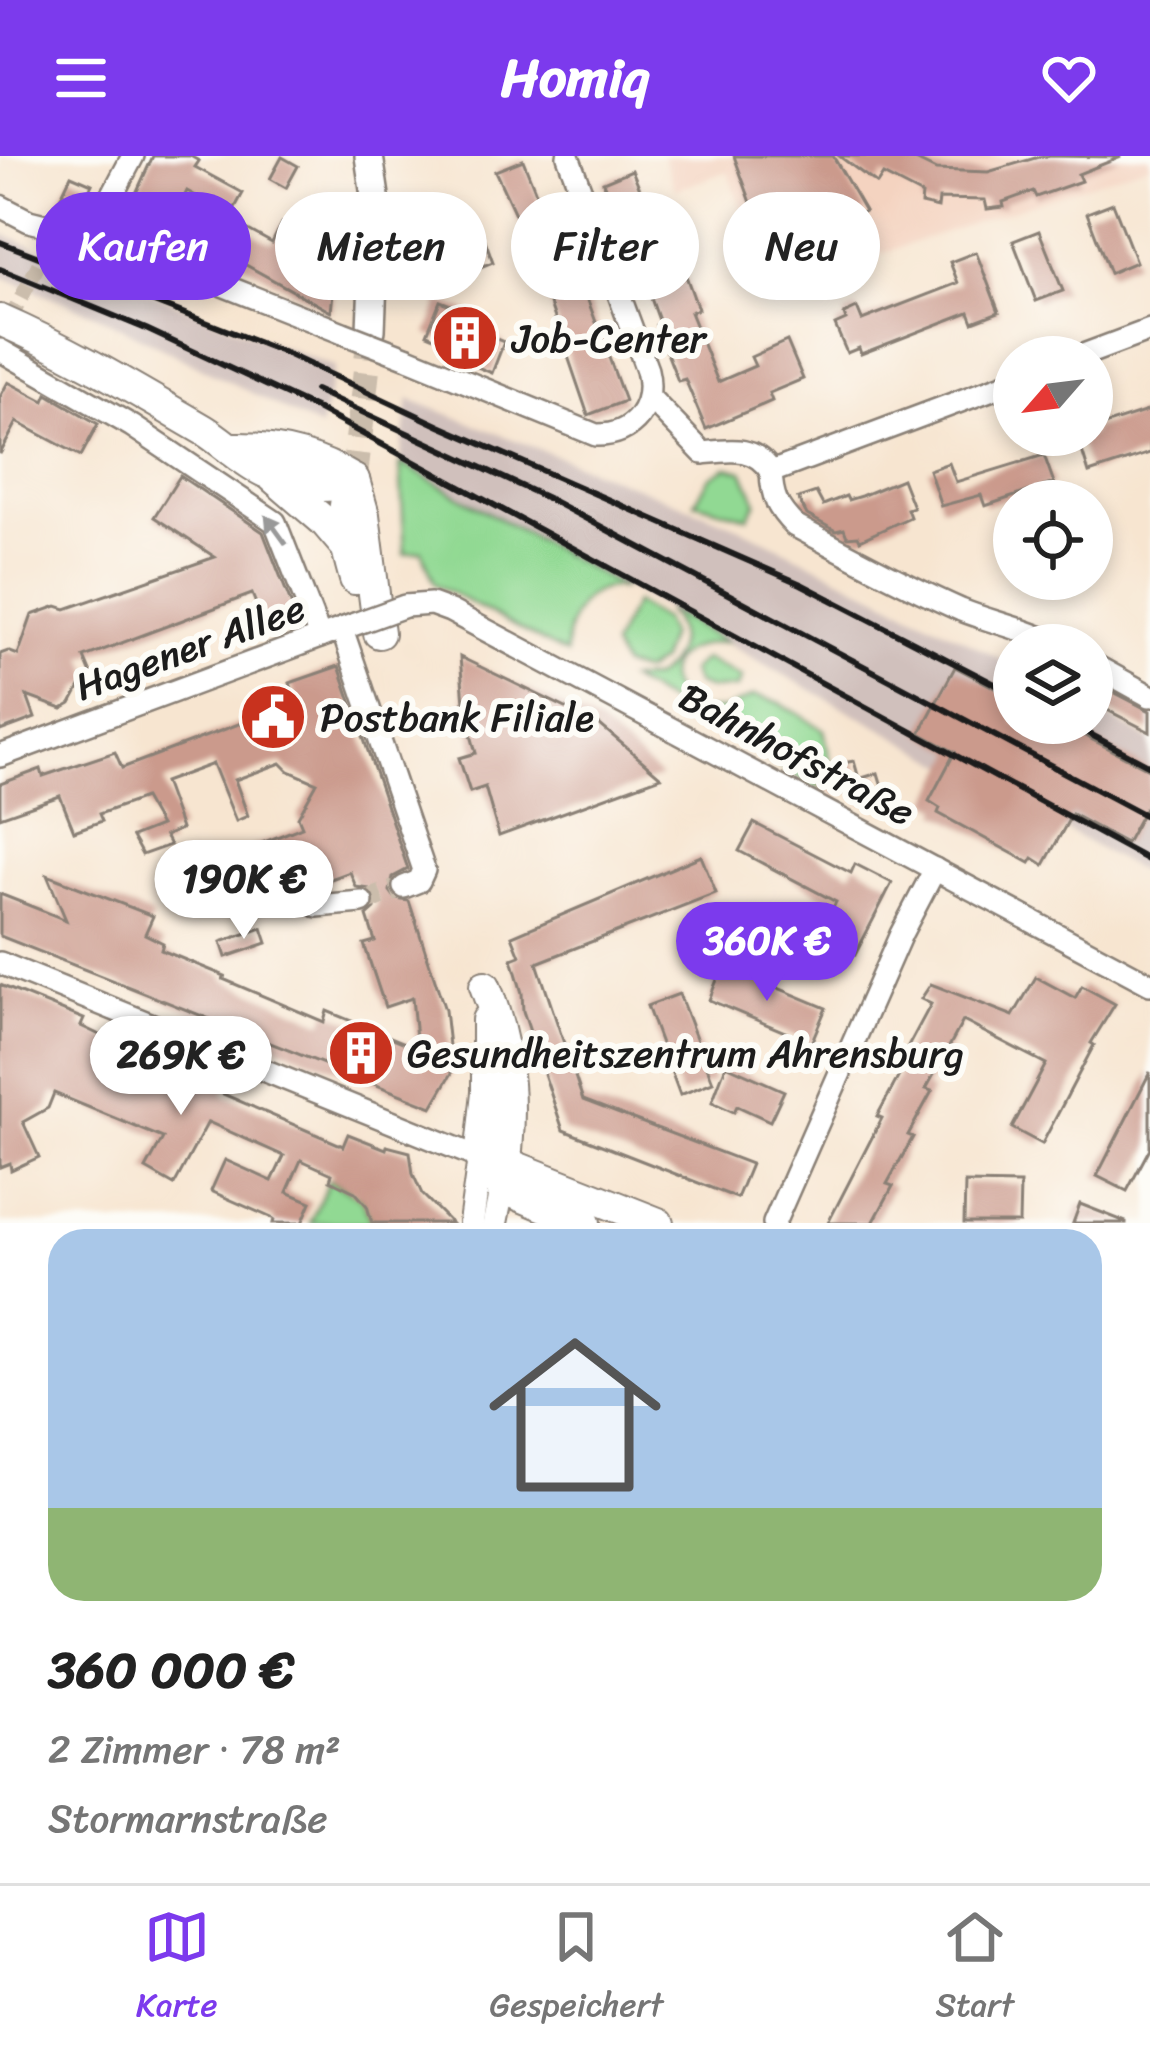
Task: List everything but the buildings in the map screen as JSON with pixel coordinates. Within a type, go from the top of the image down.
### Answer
[{"type":"main road","points":[[357,331],[376,203],[369,156]]},
{"type":"main road","points":[[0,320],[130,386],[270,474],[330,488],[354,479]]},
{"type":"main road","points":[[234,448],[279,450],[323,463],[354,479],[364,515],[379,634],[361,596],[347,548],[344,505],[354,479]]},
{"type":"main road","points":[[270,474],[347,548]]},
{"type":"main road","points":[[496,1170],[585,1223]]},
{"type":"main road","points":[[496,1170],[658,1223]]},
{"type":"street","points":[[251,292],[357,331],[407,358],[581,431],[596,435],[619,432],[638,420],[650,398],[647,370],[568,156]]},
{"type":"street","points":[[110,192],[124,161]]},
{"type":"street","points":[[0,206],[36,223]]},
{"type":"street","points":[[1113,344],[1150,330]]},
{"type":"street","points":[[0,350],[133,427],[275,522],[320,637]]},
{"type":"street","points":[[771,472],[993,389]]},
{"type":"street","points":[[650,398],[703,453],[750,452],[764,460],[778,510],[795,526],[919,592],[996,624]]},
{"type":"street","name":"Bahnhofstraße","points":[[405,606],[430,604],[450,610],[1150,984]]},
{"type":"street","name":"Hagener Allee","points":[[0,756],[405,606]]},
{"type":"street","points":[[349,626],[424,870],[419,880],[404,887]]},
{"type":"street","points":[[1113,676],[1150,696]]},
{"type":"street","points":[[774,1223],[892,954],[935,869]]},
{"type":"street","points":[[317,906],[362,902]]},
{"type":"street","points":[[0,963],[496,1170]]},
{"type":"street","points":[[471,1223],[496,1170]]},
{"type":"street","points":[[495,1223],[496,1170]]},
{"type":"shaded area","points":[[663,156],[1150,156],[1150,164],[880,254],[880,192],[736,192],[728,171],[675,190]]},
{"type":"shaded area","points":[[0,233],[36,247],[36,290],[0,276]]},
{"type":"shaded area","points":[[60,300],[168,300],[335,367],[320,428]]},
{"type":"shaded area","points":[[409,399],[738,526],[993,655],[993,744],[1113,744],[1113,720],[1150,740],[1150,877],[400,463]]},
{"type":"green space","points":[[400,463],[623,588],[597,591],[579,606],[569,628],[566,654],[435,584],[422,551],[405,554]]},
{"type":"green space","points":[[727,467],[743,471],[757,502],[748,517],[695,502],[710,477]]},
{"type":"green space","points":[[634,603],[663,620],[669,634],[660,661],[643,672],[623,667],[612,647]]},
{"type":"green space","points":[[666,610],[725,642],[685,652],[670,668],[675,692],[686,706],[683,711],[629,680],[654,678],[674,655],[678,637]]},
{"type":"green space","points":[[704,659],[742,678],[737,688],[710,689],[696,684],[690,671]]},
{"type":"green space","points":[[754,696],[781,703],[824,730],[831,763],[815,769],[822,791],[694,717],[697,710],[723,710]]},
{"type":"green space","points":[[329,1180],[361,1199],[372,1223],[310,1223]]},
{"type":"tunnel","points":[[0,339],[36,270]]},
{"type":"tunnel","points":[[354,480],[371,330]]},
{"type":"tunnel","points":[[362,902],[404,887]]},
{"type":"railway","points":[[0,242],[285,353],[801,584],[993,683]]},
{"type":"railway","points":[[0,269],[146,329],[317,409],[1150,861]]},
{"type":"railway","points":[[315,390],[549,499],[1150,818]]},
{"type":"railway","points":[[1109,744],[1150,766]]},
{"type":"place","name":"Job-Center","points":[[465,338]]},
{"type":"place","name":"Postbank Filiale","points":[[273,717]]},
{"type":"place","name":"Gesundheitszentrum Ahrensburg","points":[[361,1053]]}]
